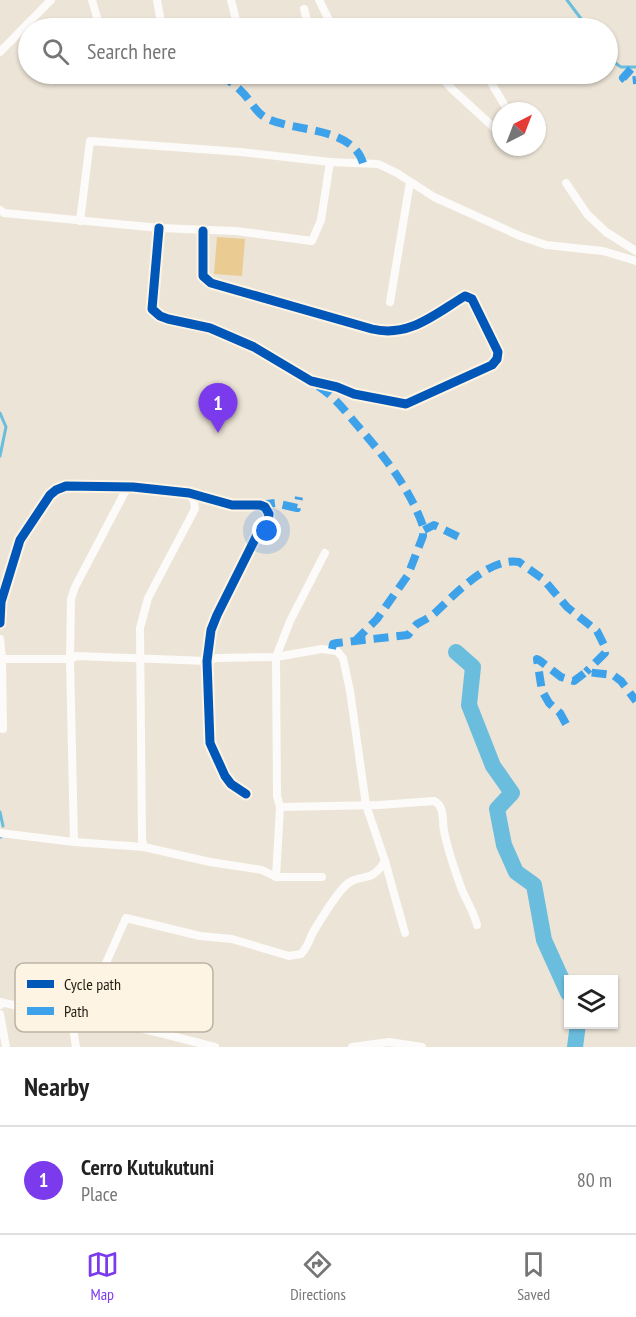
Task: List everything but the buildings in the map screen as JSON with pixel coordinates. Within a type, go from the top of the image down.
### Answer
[{"type":"street","points":[[33,18],[51,0]]},
{"type":"street","points":[[92,0],[97,18]]},
{"type":"street","points":[[157,0],[160,18]]},
{"type":"street","points":[[231,0],[236,18]]},
{"type":"street","points":[[319,0],[328,18]]},
{"type":"street","points":[[304,9],[306,18]]},
{"type":"street","points":[[0,52],[18,34]]},
{"type":"street","points":[[448,84],[492,126]]},
{"type":"street","points":[[492,84],[503,102]]},
{"type":"street","points":[[80,221],[90,141],[240,152],[330,162],[378,164],[434,196],[520,236],[546,245],[603,251],[636,261]]},
{"type":"street","points":[[0,210],[4,213],[80,221],[203,231],[236,231],[312,241],[321,220],[330,162]]},
{"type":"street","points":[[390,302],[410,182]]},
{"type":"street","points":[[566,183],[587,214],[606,232],[636,252]]},
{"type":"street","points":[[159,228],[152,309],[168,319],[210,328],[254,347],[310,381],[337,387],[354,394],[406,404],[492,365],[497,359],[498,352],[472,299],[468,297],[465,296],[416,326],[395,332],[372,329],[211,283],[204,276],[203,231]]},
{"type":"street","points":[[0,623],[1,602],[20,540],[50,495],[56,490],[66,486],[189,493],[232,505],[265,507],[269,514],[268,520],[257,535],[217,615],[207,661],[210,743],[225,776],[231,784],[246,794]]},
{"type":"street","points":[[74,842],[71,599],[127,488]]},
{"type":"street","points":[[144,846],[140,628],[148,598],[195,509],[194,501],[189,493]]},
{"type":"street","points":[[276,877],[280,807],[277,796],[276,657],[290,621],[325,553]]},
{"type":"street","points":[[0,639],[3,729]]},
{"type":"street","points":[[2,659],[70,659],[77,656],[207,661],[217,658],[276,657],[332,649],[337,651],[343,658],[351,691],[366,805],[386,861],[405,933]]},
{"type":"street","points":[[280,807],[434,801],[439,803],[449,852],[477,925]]},
{"type":"street","points":[[0,833],[74,842],[144,846],[210,862],[262,870],[276,877],[322,878]]},
{"type":"street","points":[[106,963],[126,918],[200,936],[232,939],[289,956],[301,954],[324,915],[345,886],[355,879],[372,876],[386,861]]},
{"type":"street","points":[[0,1005],[0,1002],[15,1005]]},
{"type":"street","points":[[0,1014],[6,1047]]},
{"type":"street","points":[[74,1032],[76,1047]]},
{"type":"street","points":[[159,1032],[215,1047]]},
{"type":"street","points":[[352,1047],[389,1042],[422,1047]]},
{"type":"shaded area","points":[[217,237],[245,239],[242,276],[214,274]]},
{"type":"waterway","points":[[567,0],[580,18]]},
{"type":"waterway","points":[[618,65],[636,67]]},
{"type":"waterway","points":[[0,413],[6,427],[0,456]]},
{"type":"waterway","points":[[456,652],[473,667],[469,705],[493,766],[512,793],[497,809],[504,845],[516,872],[534,885],[544,940],[564,984]]},
{"type":"waterway","points":[[0,812],[3,826]]},
{"type":"waterway","points":[[575,1047],[577,1029]]},
{"type":"marked path","points":[[631,69],[623,78],[626,81],[636,80]]},
{"type":"marked path","points":[[233,84],[266,118],[335,136],[347,142],[357,151],[363,163]]},
{"type":"marked path","points":[[318,386],[339,404],[386,460],[411,498],[423,526],[423,536],[408,575],[377,619],[356,640]]},
{"type":"marked path","points":[[260,505],[275,503],[297,508],[299,497]]},
{"type":"marked path","points":[[424,530],[434,525],[463,539]]},
{"type":"marked path","points":[[332,649],[333,644],[337,643],[408,635],[417,624],[432,615],[474,578],[497,565],[519,562],[543,579],[567,607],[597,631],[605,653],[586,672]]},
{"type":"marked path","points":[[566,724],[542,691],[537,659],[561,677],[574,681],[586,672],[613,675],[621,681],[636,701]]},
{"type":"cycle path","points":[[159,228],[152,309],[168,319],[210,328],[254,347],[311,381],[354,394],[406,404],[492,365],[497,359],[498,352],[472,299],[465,296],[432,317],[410,327],[385,331],[372,329],[211,283],[203,276],[203,231]]},
{"type":"cycle path","points":[[0,623],[1,602],[20,540],[50,495],[56,490],[66,486],[133,487],[189,493],[232,505],[265,507],[269,514],[268,520],[257,535],[217,615],[211,630],[207,661],[210,743],[225,776],[231,784],[246,794]]},
{"type":"place","name":"Cerro Kutukutuni","points":[[218,433]]}]
